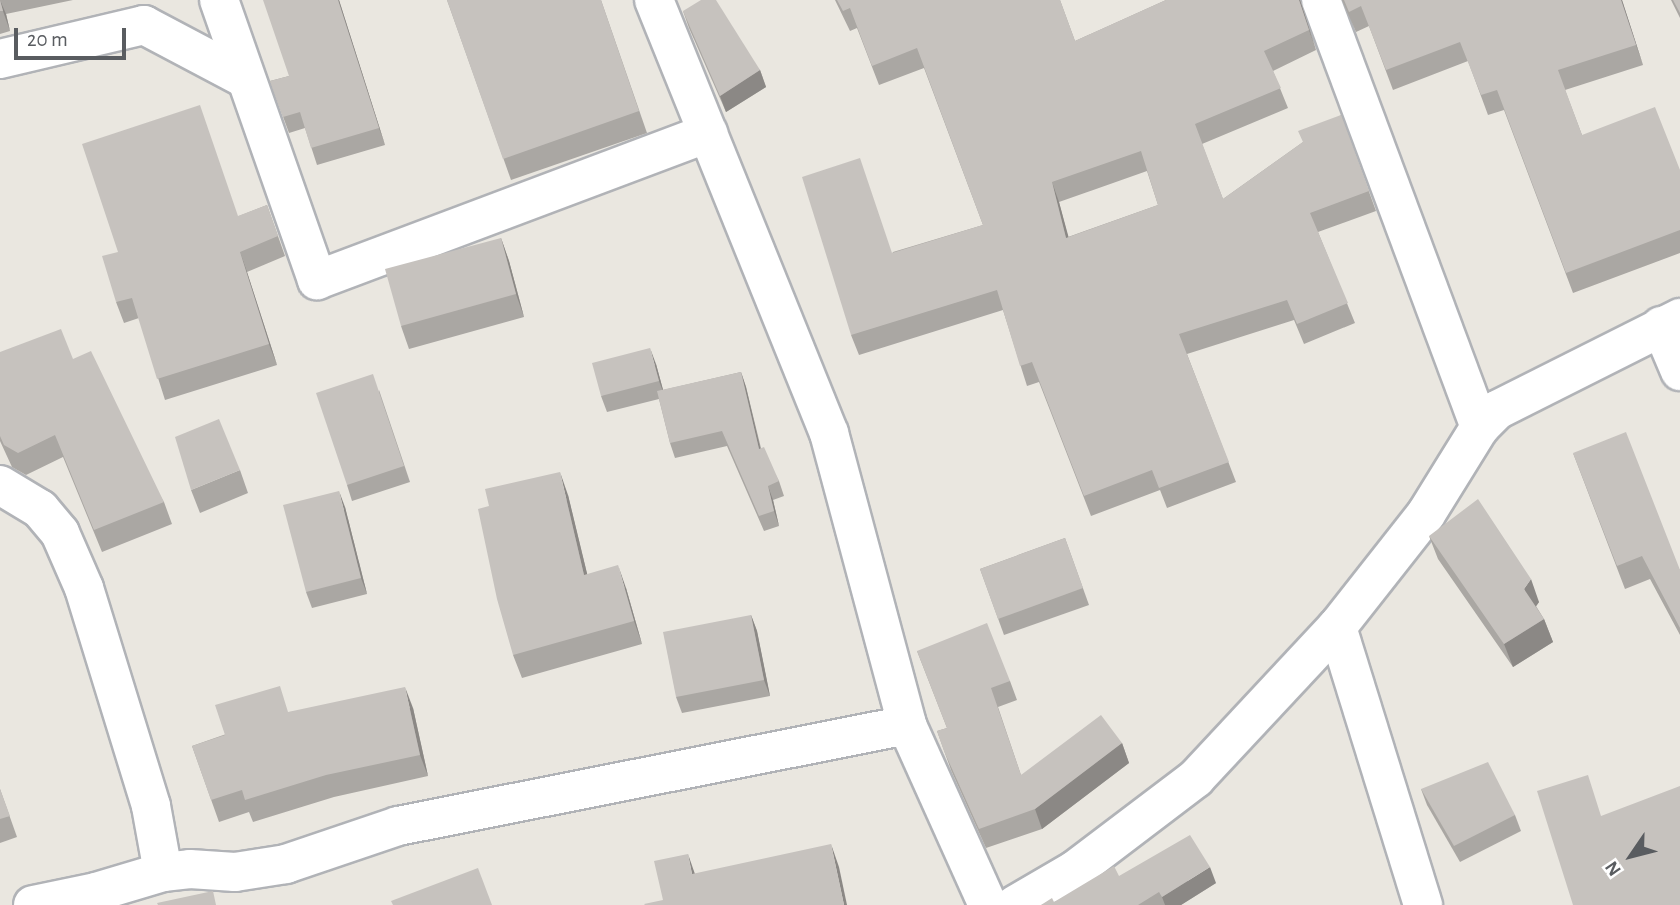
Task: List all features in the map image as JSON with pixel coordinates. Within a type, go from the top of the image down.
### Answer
[{"type":"street","points":[[219,0],[317,280],[708,133]]},
{"type":"street","points":[[654,0],[829,433],[907,725],[988,905]]},
{"type":"street","points":[[1321,0],[1480,427]]},
{"type":"street","points":[[0,59],[144,24],[246,79]]},
{"type":"street","points":[[1015,905],[1075,870],[1196,778],[1337,627],[1426,514],[1480,427],[1497,410],[1670,322],[1680,371]]},
{"type":"street","points":[[0,485],[40,509],[60,533],[85,588],[150,806],[163,872]]},
{"type":"street","points":[[1337,627],[1423,905]]},
{"type":"street","points":[[33,905],[96,892],[163,872],[190,869],[234,872],[286,864],[398,826],[907,725]]},
{"type":"building","points":[[263,0],[338,0],[379,128],[311,148],[300,112],[283,117],[270,81],[289,76]]},
{"type":"building","points":[[447,0],[601,0],[639,111],[503,159]]},
{"type":"building","points":[[701,0],[716,0],[760,70],[720,96],[683,11]]},
{"type":"building","points":[[837,0],[1060,0],[1075,41],[1166,0],[1299,0],[1309,30],[1264,51],[1281,88],[1195,124],[1223,199],[1303,142],[1298,131],[1341,115],[1369,191],[1310,213],[1348,303],[1297,324],[1287,300],[1179,334],[1229,462],[1159,488],[1152,470],[1084,496],[1032,362],[1020,366],[997,290],[851,335],[802,177],[860,158],[892,253],[983,225],[917,48],[872,66],[850,8],[843,11]],"holes":[[[1141,151],[1158,205],[1066,238],[1052,182]]]},
{"type":"building","points":[[1344,0],[1621,0],[1636,45],[1558,70],[1582,135],[1655,107],[1680,170],[1680,230],[1566,273],[1497,90],[1481,95],[1460,42],[1386,70],[1361,6],[1349,12]]},
{"type":"building","points":[[1673,0],[1680,0],[1680,13]]},
{"type":"building","points":[[200,105],[238,216],[267,205],[278,236],[240,252],[269,344],[157,379],[132,298],[116,302],[102,256],[118,252],[82,144]]},
{"type":"building","points":[[501,238],[516,294],[401,326],[385,269]]},
{"type":"building","points":[[61,329],[73,359],[91,351],[164,502],[94,530],[55,435],[18,453],[4,445],[0,436],[0,352]]},
{"type":"building","points":[[650,348],[659,381],[601,396],[592,363]]},
{"type":"building","points":[[741,372],[759,449],[764,447],[779,481],[768,486],[774,511],[759,516],[722,431],[670,443],[657,391]]},
{"type":"building","points":[[373,374],[404,466],[347,485],[316,393]]},
{"type":"building","points":[[219,419],[240,470],[191,490],[175,437]]},
{"type":"building","points":[[1626,432],[1680,570],[1680,628],[1642,556],[1617,566],[1573,453]]},
{"type":"building","points":[[560,472],[584,575],[618,565],[634,621],[513,655],[497,599],[478,509],[489,506],[485,489]]},
{"type":"building","points":[[339,491],[361,578],[306,592],[283,505]]},
{"type":"building","points":[[1478,499],[1531,579],[1524,589],[1544,619],[1504,644],[1429,536]]},
{"type":"building","points":[[1065,538],[1083,588],[998,619],[980,569]]},
{"type":"building","points":[[751,615],[764,680],[676,697],[663,632]]},
{"type":"building","points":[[987,623],[1010,681],[991,688],[1021,775],[1101,715],[1122,743],[1035,809],[979,829],[937,731],[947,728],[917,651]]},
{"type":"building","points":[[280,686],[288,712],[405,687],[420,755],[326,775],[245,800],[242,790],[211,800],[192,746],[225,735],[215,705]]},
{"type":"building","points":[[1488,762],[1515,815],[1454,846],[1421,789]]},
{"type":"building","points":[[1588,775],[1601,816],[1680,786],[1680,905],[1573,905],[1537,791]]},
{"type":"building","points":[[0,789],[10,816],[0,819]]},
{"type":"building","points":[[1190,835],[1210,867],[1162,897],[1159,892],[1138,905],[1041,905],[1052,898],[1054,902],[1114,866],[1119,876]]},
{"type":"building","points":[[831,844],[844,905],[644,904],[663,900],[654,861],[688,854],[692,874]]},
{"type":"building","points":[[478,868],[492,905],[393,905],[391,901]]},
{"type":"building","points":[[213,891],[216,905],[157,903]]}]
